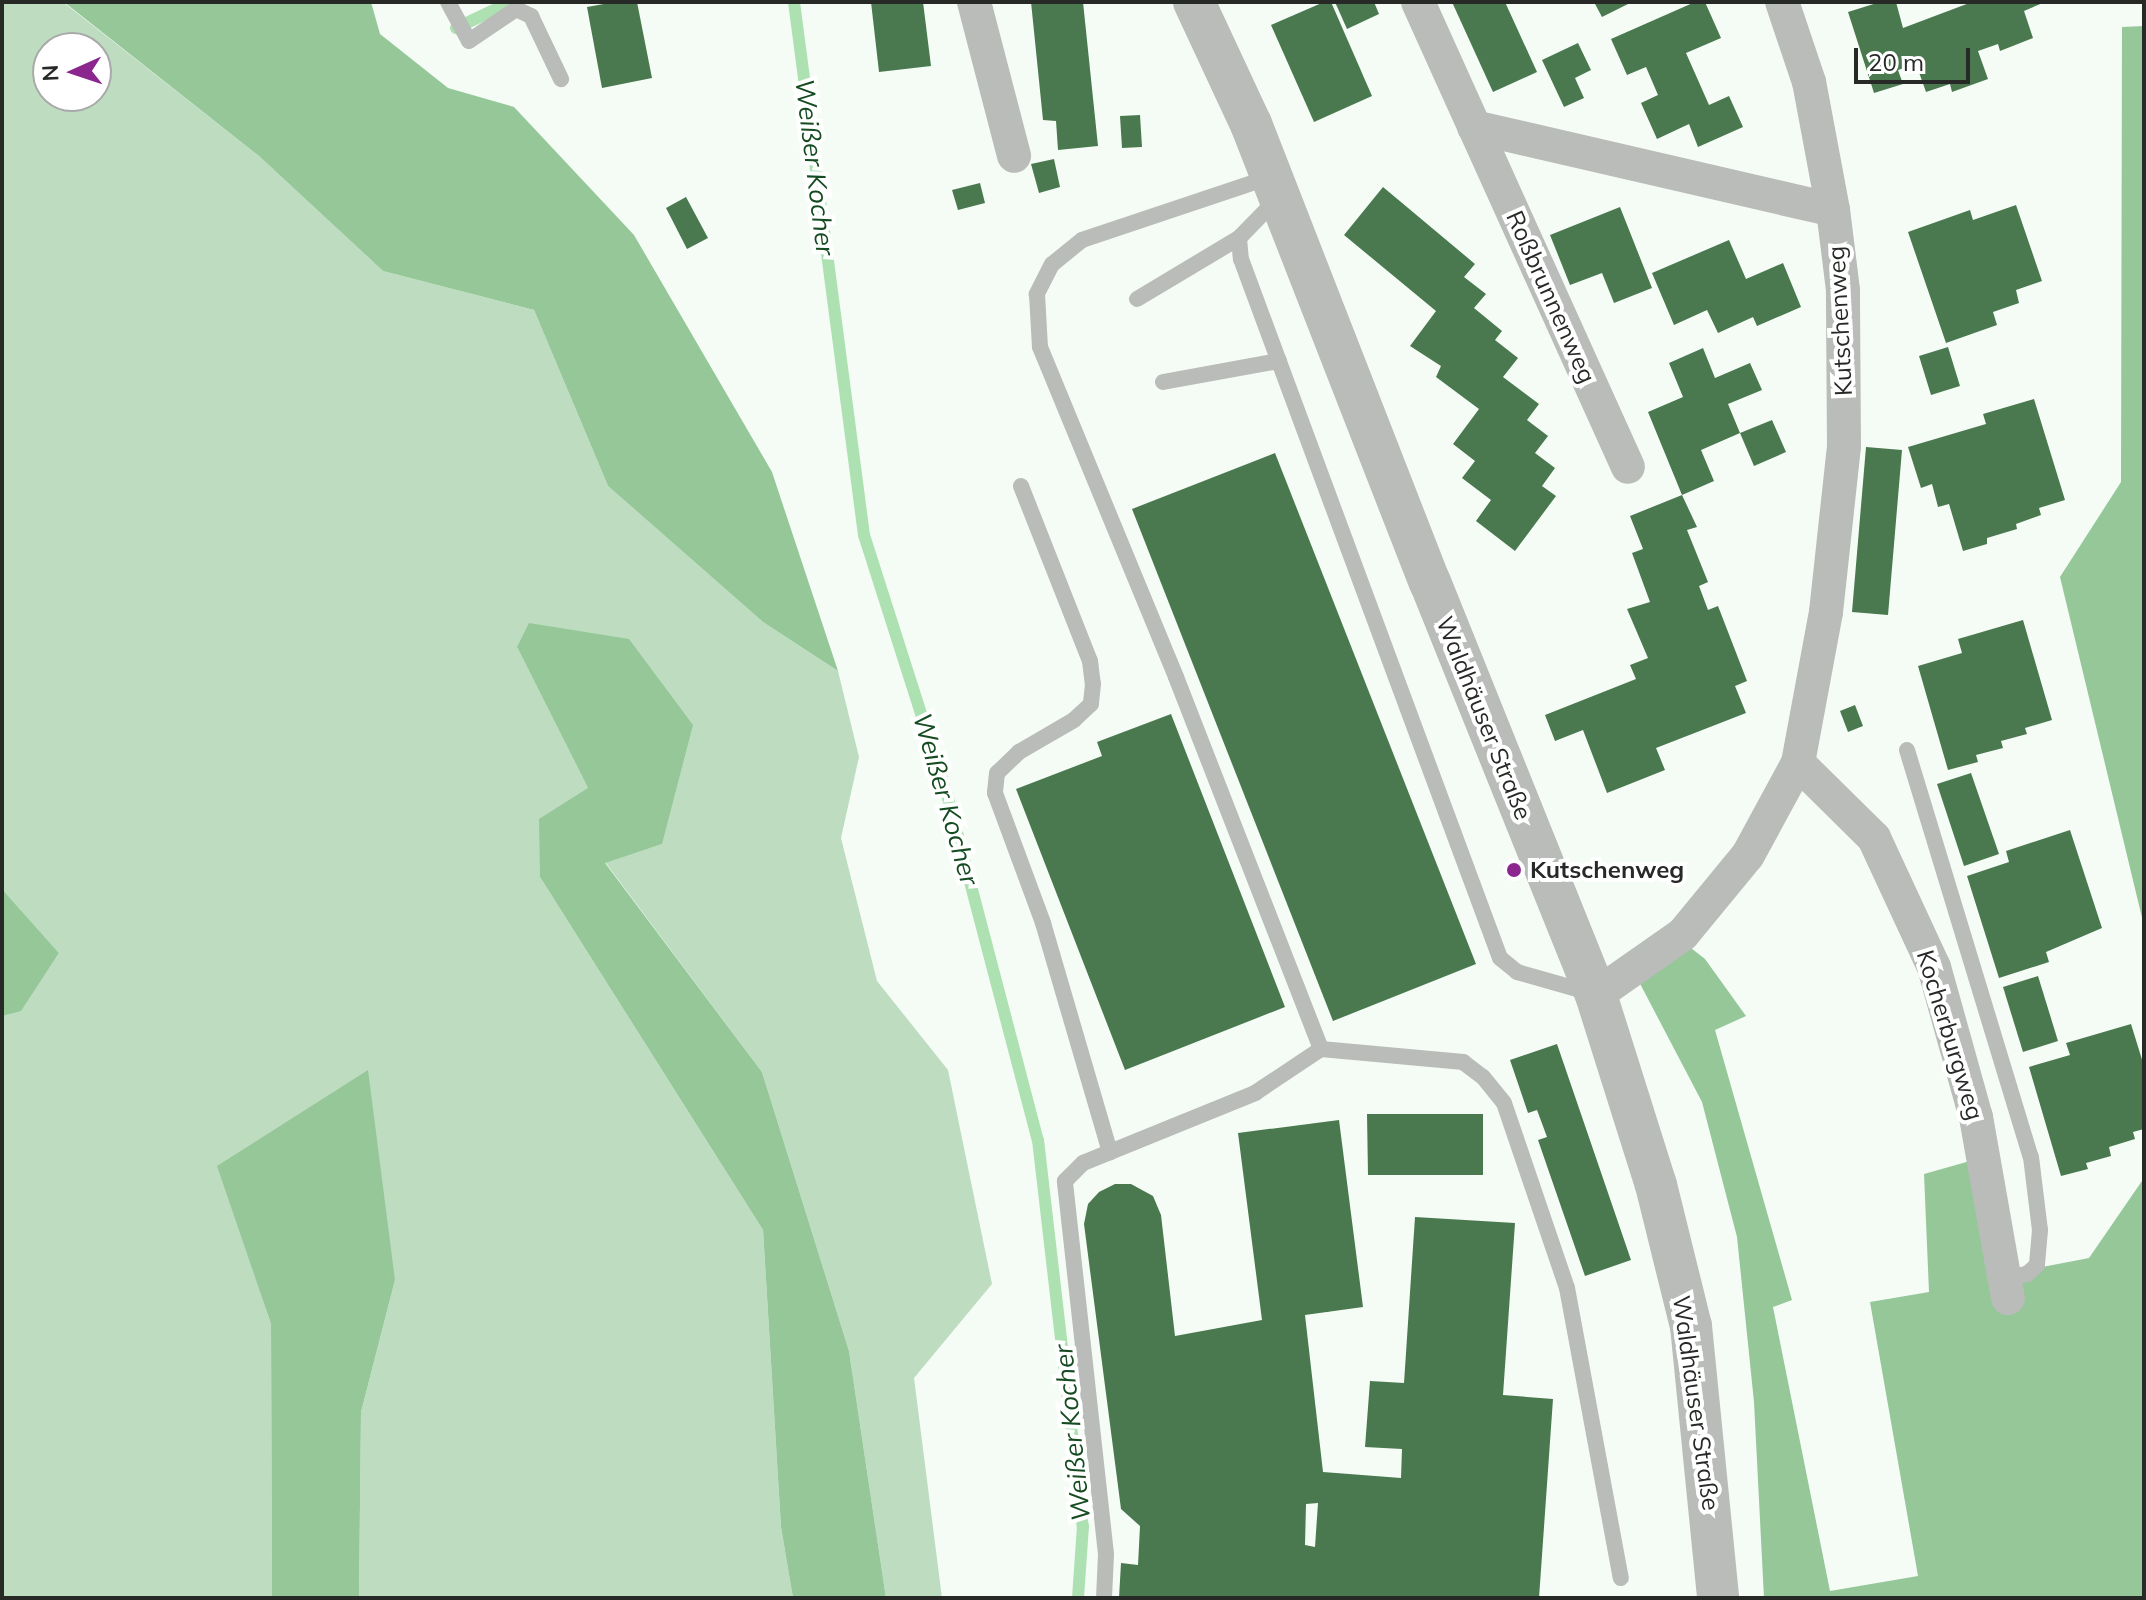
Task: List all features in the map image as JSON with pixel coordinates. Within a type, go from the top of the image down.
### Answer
[{"type":"street","points":[[974,2],[1014,156]]},
{"type":"street","name":"Waldhäuser Straße","points":[[1194,2],[1251,124],[1596,995],[1656,1185],[1691,1326],[1718,1598]]},
{"type":"street","name":"Roßbrunnenweg","points":[[1418,2],[1628,467]]},
{"type":"street","name":"Kutschenweg","points":[[1596,995],[1683,934],[1748,855],[1798,763],[1826,612],[1844,446],[1843,290],[1833,210],[1809,82],[1782,2]]},
{"type":"street","points":[[1474,127],[1833,210]]},
{"type":"street","name":"Kocherburgweg","points":[[1798,763],[1874,838],[1934,967],[1976,1117],[2006,1288]]},
{"type":"lane","points":[[449,3],[469,41],[516,9],[531,16],[561,79]]},
{"type":"lane","points":[[1137,299],[1239,238],[1276,186]]},
{"type":"lane","points":[[1276,186],[1082,240],[1052,264],[1037,294],[1040,347],[1176,677],[1321,1049]]},
{"type":"lane","points":[[1239,238],[1241,259],[1500,958],[1517,972],[1596,995]]},
{"type":"lane","points":[[1163,382],[1279,361]]},
{"type":"lane","points":[[1021,486],[1090,661],[1093,684],[1091,704],[1074,720],[1019,752],[997,773],[995,793],[1043,923],[1110,1152]]},
{"type":"lane","points":[[1907,750],[2031,1157],[2040,1230],[2037,1265],[2006,1288]]},
{"type":"lane","points":[[1104,1598],[1106,1554],[1065,1181],[1083,1163],[1255,1093],[1321,1049],[1463,1062],[1483,1077],[1504,1103],[1567,1288],[1621,1578]]},
{"type":"green space","points":[[2,2],[63,2],[101,32],[32,32],[32,112],[112,112],[112,40],[259,156],[383,271],[534,310],[608,486],[763,622],[838,671],[859,757],[841,838],[877,981],[948,1070],[992,1284],[914,1378],[942,1598],[886,1598],[849,1351],[762,1072],[605,862],[662,844],[517,647],[588,788],[540,877],[763,1230],[781,1527],[793,1598],[359,1598],[361,1412],[395,1280],[218,1166],[271,1324],[272,1598],[2,1598],[2,1016],[21,1010],[59,953],[2,889]]},
{"type":"green space","points":[[64,2],[371,2],[380,34],[448,88],[514,107],[634,235],[772,472],[838,671],[763,622],[608,486],[534,310],[383,271],[259,156],[112,40],[112,32],[102,32]]},
{"type":"green space","points":[[2144,26],[2144,926],[2060,577],[2121,482],[2122,27]]},
{"type":"green space","points":[[529,623],[629,639],[693,725],[662,844],[605,863],[762,1072],[849,1351],[886,1598],[793,1598],[781,1527],[763,1230],[540,877],[539,819],[588,788],[517,647]]},
{"type":"green space","points":[[2,889],[59,953],[21,1011],[2,1016]]},
{"type":"green space","points":[[1682,941],[1705,959],[1746,1016],[1715,1030],[1792,1300],[1773,1307],[1830,1591],[1918,1576],[1870,1302],[1929,1292],[1924,1174],[1970,1161],[1991,1277],[2089,1258],[2144,1178],[2144,1598],[1764,1598],[1754,1402],[1737,1237],[1702,1102],[1636,976]]},
{"type":"green space","points":[[368,1070],[395,1280],[361,1412],[359,1598],[272,1598],[271,1324],[217,1166]]},
{"type":"building","points":[[637,2],[652,78],[602,88],[587,7]]},
{"type":"building","points":[[871,2],[923,2],[931,66],[879,72]]},
{"type":"building","points":[[1031,2],[1083,2],[1098,146],[1058,150],[1056,121],[1043,120]]},
{"type":"building","points":[[1324,2],[1331,2],[1372,96],[1314,122],[1271,25]]},
{"type":"building","points":[[1335,2],[1374,2],[1379,14],[1347,29]]},
{"type":"building","points":[[1452,2],[1505,2],[1537,72],[1493,92]]},
{"type":"building","points":[[1594,2],[1632,2],[1602,17]]},
{"type":"building","points":[[1695,2],[1705,2],[1721,38],[1686,53],[1709,105],[1729,96],[1743,127],[1698,147],[1689,124],[1657,139],[1641,103],[1658,95],[1646,67],[1627,75],[1611,39]]},
{"type":"building","points":[[1880,2],[1896,2],[1903,28],[1972,2],[2045,2],[2024,11],[2033,38],[2000,51],[1998,44],[1978,51],[1988,79],[1952,92],[1950,84],[1926,92],[1916,64],[1898,70],[1903,84],[1874,93],[1848,12]]},
{"type":"building","points":[[1578,43],[1591,70],[1575,78],[1584,98],[1564,107],[1542,60]]},
{"type":"building","points":[[1140,115],[1142,147],[1122,148],[1120,116]]},
{"type":"building","points":[[1054,159],[1060,187],[1039,193],[1031,164]]},
{"type":"building","points":[[980,183],[985,203],[958,210],[952,190]]},
{"type":"building","points":[[1383,187],[1475,264],[1464,277],[1486,294],[1474,308],[1502,331],[1495,340],[1518,358],[1503,377],[1539,404],[1527,420],[1548,436],[1535,453],[1555,468],[1542,486],[1556,496],[1515,551],[1476,521],[1491,500],[1462,478],[1475,461],[1453,444],[1479,409],[1436,377],[1441,366],[1410,346],[1436,311],[1344,235]]},
{"type":"building","points":[[686,197],[708,238],[687,249],[666,208]]},
{"type":"building","points":[[2016,205],[2042,281],[2016,290],[2019,303],[1993,312],[1997,325],[1946,343],[1908,232],[1970,210],[1973,220]]},
{"type":"building","points":[[1620,207],[1652,288],[1614,303],[1602,273],[1570,285],[1550,235]]},
{"type":"building","points":[[1729,240],[1746,279],[1783,263],[1801,307],[1757,326],[1753,317],[1718,333],[1707,310],[1674,325],[1652,273]]},
{"type":"building","points":[[1948,347],[1960,386],[1931,395],[1919,356]]},
{"type":"building","points":[[1703,348],[1715,378],[1750,363],[1762,390],[1728,404],[1740,433],[1701,450],[1714,481],[1682,495],[1648,412],[1683,397],[1669,363]]},
{"type":"building","points":[[2034,399],[2065,500],[2039,508],[2041,515],[2016,524],[2017,529],[1987,538],[1987,544],[1963,551],[1949,504],[1938,507],[1932,484],[1921,488],[1908,447],[1986,424],[1983,414]]},
{"type":"building","points":[[1772,420],[1786,452],[1754,466],[1740,433]]},
{"type":"building","points":[[1866,447],[1902,450],[1888,615],[1852,612]]},
{"type":"building","points":[[1275,453],[1476,964],[1333,1021],[1132,509]]},
{"type":"building","points":[[1682,495],[1697,527],[1687,530],[1708,582],[1699,586],[1708,610],[1718,606],[1747,681],[1735,686],[1746,713],[1656,748],[1665,770],[1607,793],[1583,730],[1555,741],[1545,715],[1636,679],[1630,665],[1648,658],[1627,609],[1650,602],[1632,553],[1643,549],[1630,516]]},
{"type":"building","points":[[2023,620],[2052,720],[2025,728],[2027,734],[2001,741],[2003,748],[1976,755],[1978,762],[1948,770],[1918,666],[1962,653],[1958,639]]},
{"type":"building","points":[[1855,705],[1863,726],[1848,732],[1840,711]]},
{"type":"building","points":[[1171,714],[1285,1007],[1125,1070],[1016,789],[1102,756],[1097,742]]},
{"type":"building","points":[[1971,773],[1999,854],[1964,866],[1937,784]]},
{"type":"building","points":[[2070,830],[2102,928],[2046,952],[2049,962],[1999,978],[1967,876],[2009,862],[2006,851]]},
{"type":"building","points":[[2038,976],[2058,1041],[2023,1052],[2003,987]]},
{"type":"building","points":[[2131,1024],[2144,1066],[2144,1129],[2133,1132],[2135,1139],[2109,1147],[2111,1156],[2086,1163],[2088,1169],[2061,1176],[2029,1067],[2070,1055],[2066,1043]]},
{"type":"building","points":[[1557,1044],[1631,1260],[1585,1276],[1538,1140],[1547,1137],[1537,1110],[1528,1113],[1510,1060]]},
{"type":"building","points":[[1367,1114],[1483,1114],[1483,1175],[1368,1175]]},
{"type":"building","points":[[1339,1120],[1363,1307],[1305,1315],[1323,1472],[1401,1478],[1402,1449],[1365,1447],[1370,1381],[1404,1383],[1415,1217],[1515,1223],[1503,1395],[1553,1399],[1539,1598],[1119,1598],[1121,1563],[1138,1565],[1140,1526],[1121,1509],[1084,1224],[1088,1204],[1099,1192],[1115,1184],[1131,1184],[1153,1196],[1161,1215],[1175,1336],[1262,1320],[1238,1133]],"holes":[[[1318,1503],[1315,1547],[1305,1545],[1306,1504]]]},
{"type":"waterway","points":[[456,28],[511,2]]},
{"type":"waterway","name":"Weißer Kocher","points":[[794,2],[864,535],[948,798],[1038,1140],[1083,1526],[1078,1598]]},
{"type":"place","name":"Kutschenweg","points":[[1514,870]]}]
